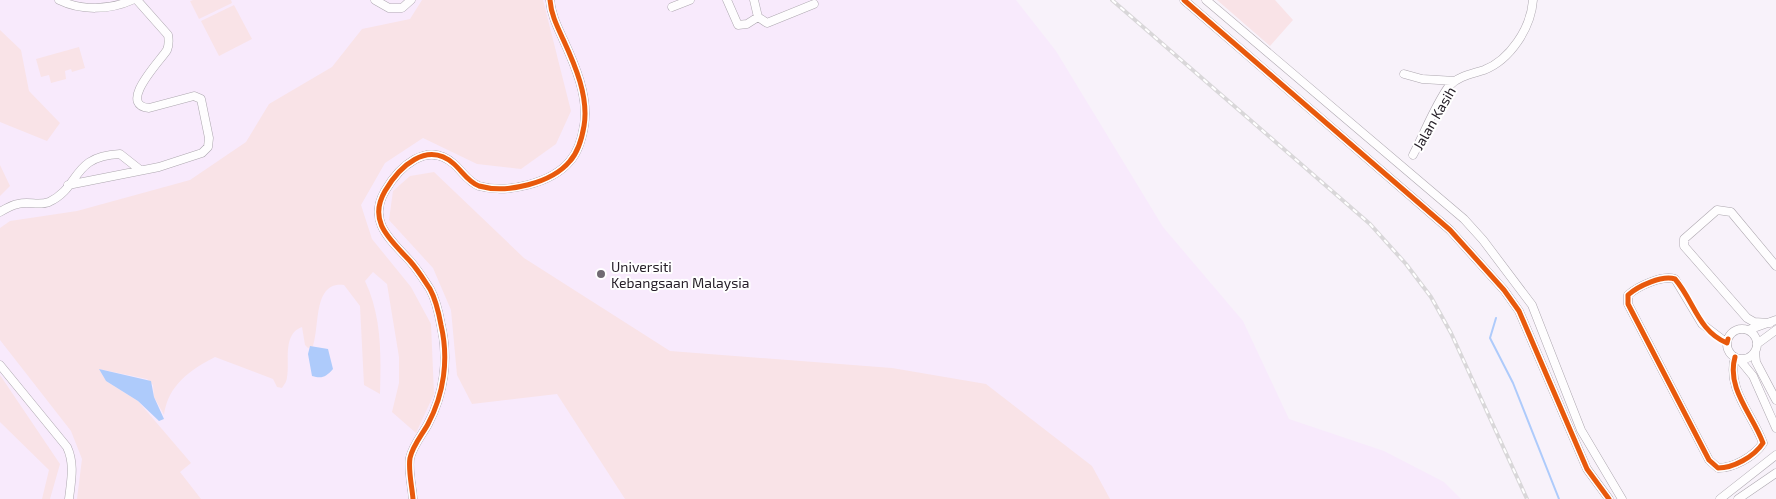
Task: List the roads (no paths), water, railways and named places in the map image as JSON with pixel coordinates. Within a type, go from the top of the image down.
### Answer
[{"type":"street","points":[[59,0],[101,9],[117,7],[132,0]]},
{"type":"street","points":[[68,185],[159,166],[202,153],[208,147],[209,138],[201,99],[198,96],[149,108],[144,107],[136,97],[150,68],[160,61],[168,48],[169,41],[168,35],[137,0]]},
{"type":"street","points":[[375,0],[389,8],[402,8],[411,0]]},
{"type":"street","points":[[413,499],[410,458],[415,444],[437,407],[443,380],[443,335],[431,291],[412,262],[385,235],[379,222],[381,198],[386,189],[411,160],[427,154],[442,156],[478,185],[498,189],[545,179],[557,173],[571,160],[580,142],[586,109],[578,77],[556,24],[550,0]]},
{"type":"street","points":[[672,7],[690,0]]},
{"type":"street","points":[[727,0],[738,26],[747,24],[758,17]]},
{"type":"street","points":[[754,0],[758,17],[766,23],[814,4]]},
{"type":"street","points":[[1184,0],[1450,230],[1504,290],[1520,311],[1588,469],[1609,499]]},
{"type":"street","points":[[1206,0],[1464,219],[1483,240],[1532,305],[1581,430],[1622,499]]},
{"type":"street","name":"Jalan Kasih","points":[[1413,155],[1449,87],[1455,81],[1486,69],[1503,58],[1516,45],[1526,27],[1533,0]]},
{"type":"street","points":[[1404,74],[1422,79],[1455,81]]},
{"type":"street","points":[[0,212],[18,203],[48,202],[68,185],[87,162],[102,156],[120,154],[139,169]]},
{"type":"street","points":[[1773,321],[1754,322],[1747,318],[1684,246],[1684,239],[1717,210],[1731,212],[1776,266]]},
{"type":"street","points":[[1737,358],[1732,369],[1734,384],[1763,443],[1758,450],[1728,468],[1718,468],[1709,460],[1660,367],[1628,304],[1628,295],[1633,290],[1668,277],[1675,280],[1702,324],[1727,343],[1729,351],[1737,358],[1753,376],[1776,428]]},
{"type":"street","points":[[1727,343],[1733,332],[1740,329],[1748,330],[1773,321]]},
{"type":"street","points":[[1748,330],[1755,336],[1757,344],[1755,352],[1756,362],[1776,400]]},
{"type":"street","points":[[1757,344],[1776,330]]},
{"type":"street","points":[[1737,358],[1748,358],[1755,352]]},
{"type":"street","points":[[0,365],[71,454],[72,469],[69,499]]},
{"type":"street","points":[[1720,499],[1776,455]]},
{"type":"street","points":[[1738,499],[1776,473]]},
{"type":"water","points":[[310,346],[328,349],[333,369],[326,376],[312,376],[308,354]]},
{"type":"water","points":[[99,369],[151,381],[154,397],[164,419],[159,421],[138,401],[106,381]]},
{"type":"waterway","points":[[1496,318],[1490,338],[1513,383],[1559,499]]},
{"type":"railway","points":[[1112,0],[1370,224],[1406,264],[1431,297],[1451,333],[1527,499]]},
{"type":"place","name":"Universiti Kebangsaan Malaysia","points":[[601,274]]}]
